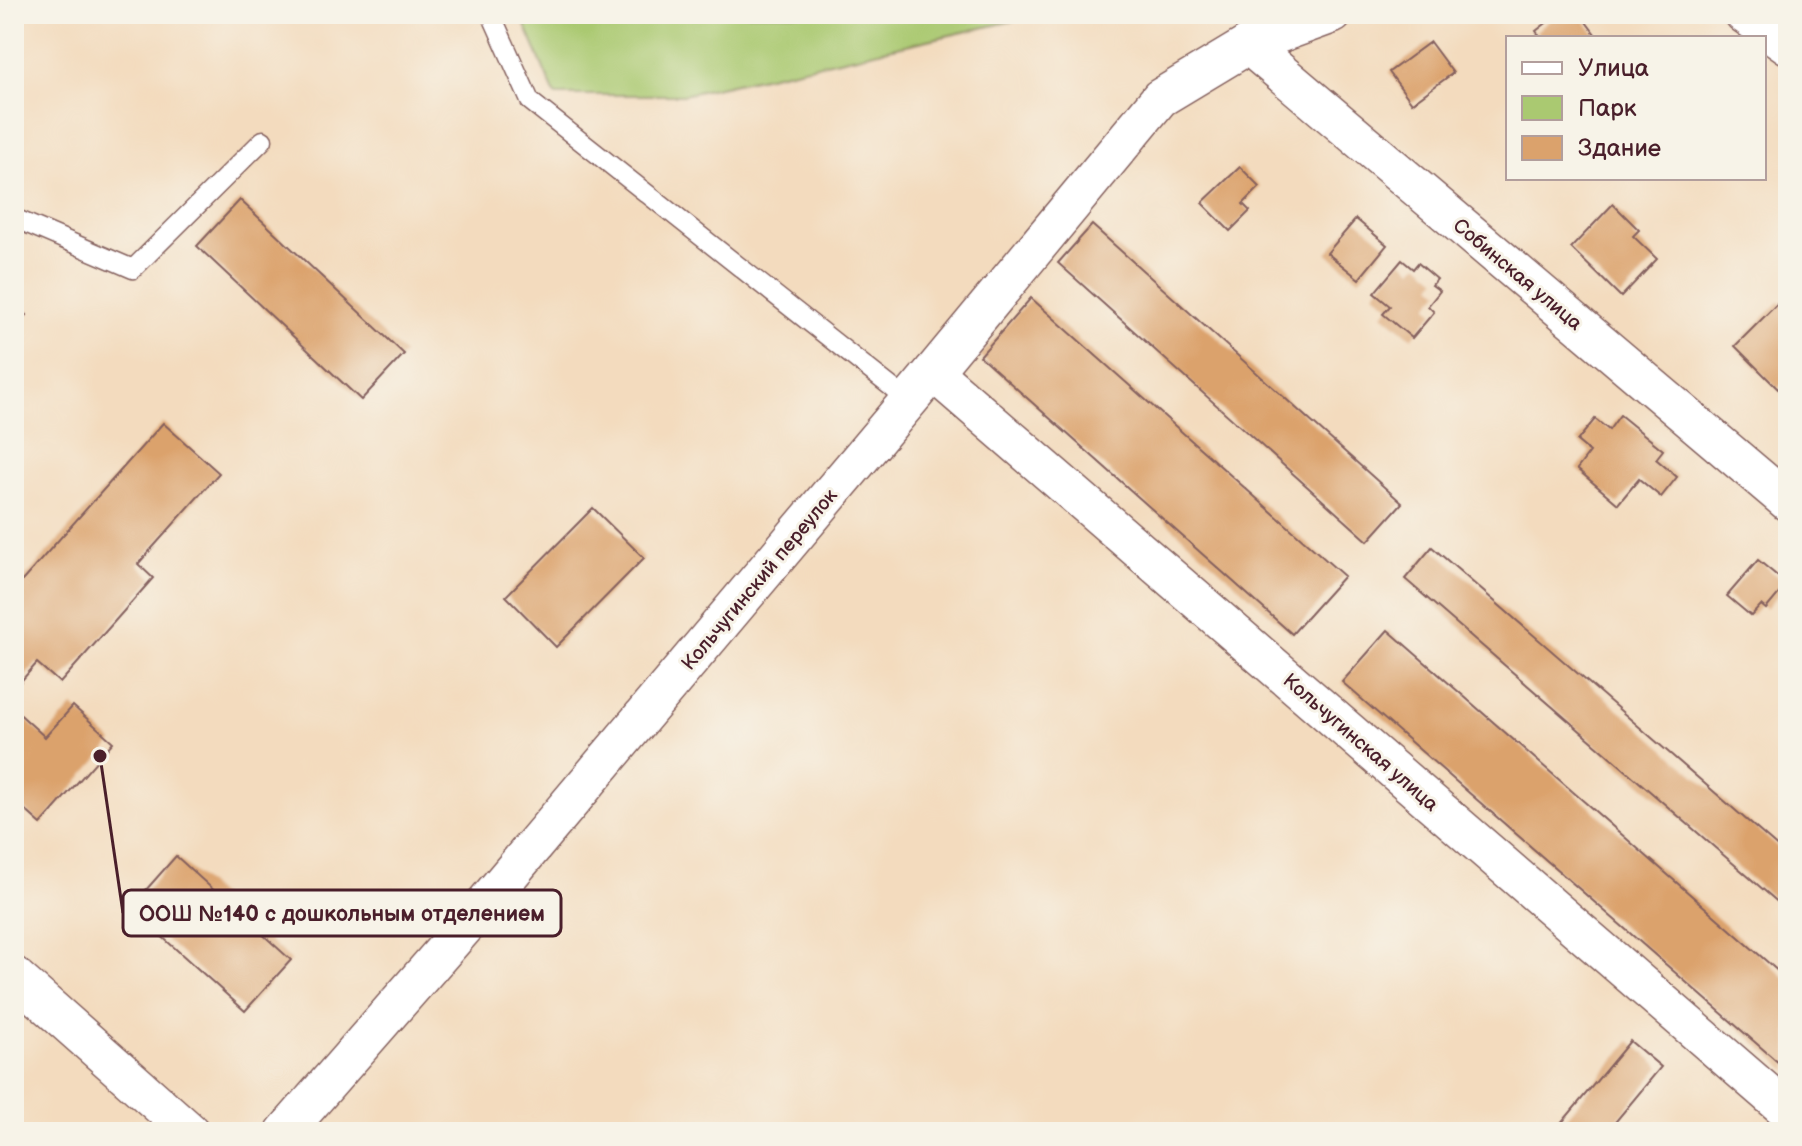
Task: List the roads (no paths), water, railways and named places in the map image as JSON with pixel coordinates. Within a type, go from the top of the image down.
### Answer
[{"type":"street","name":"Кольчугинский переулок","points":[[285,1132],[482,907],[1160,98],[1248,45],[1333,14]]},
{"type":"street","points":[[1744,14],[1788,45]]},
{"type":"street","name":"Собинская улица","points":[[1248,45],[1788,502]]},
{"type":"street","name":"Кольчугинская улица","points":[[933,372],[1788,1111]]},
{"type":"street","points":[[14,976],[190,1132]]},
{"type":"lane","points":[[491,14],[530,101],[909,401]]},
{"type":"lane","points":[[14,218],[133,269],[263,140]]},
{"type":"place","name":"ООШ №140 с дошкольным отделением","points":[[100,756]]}]
